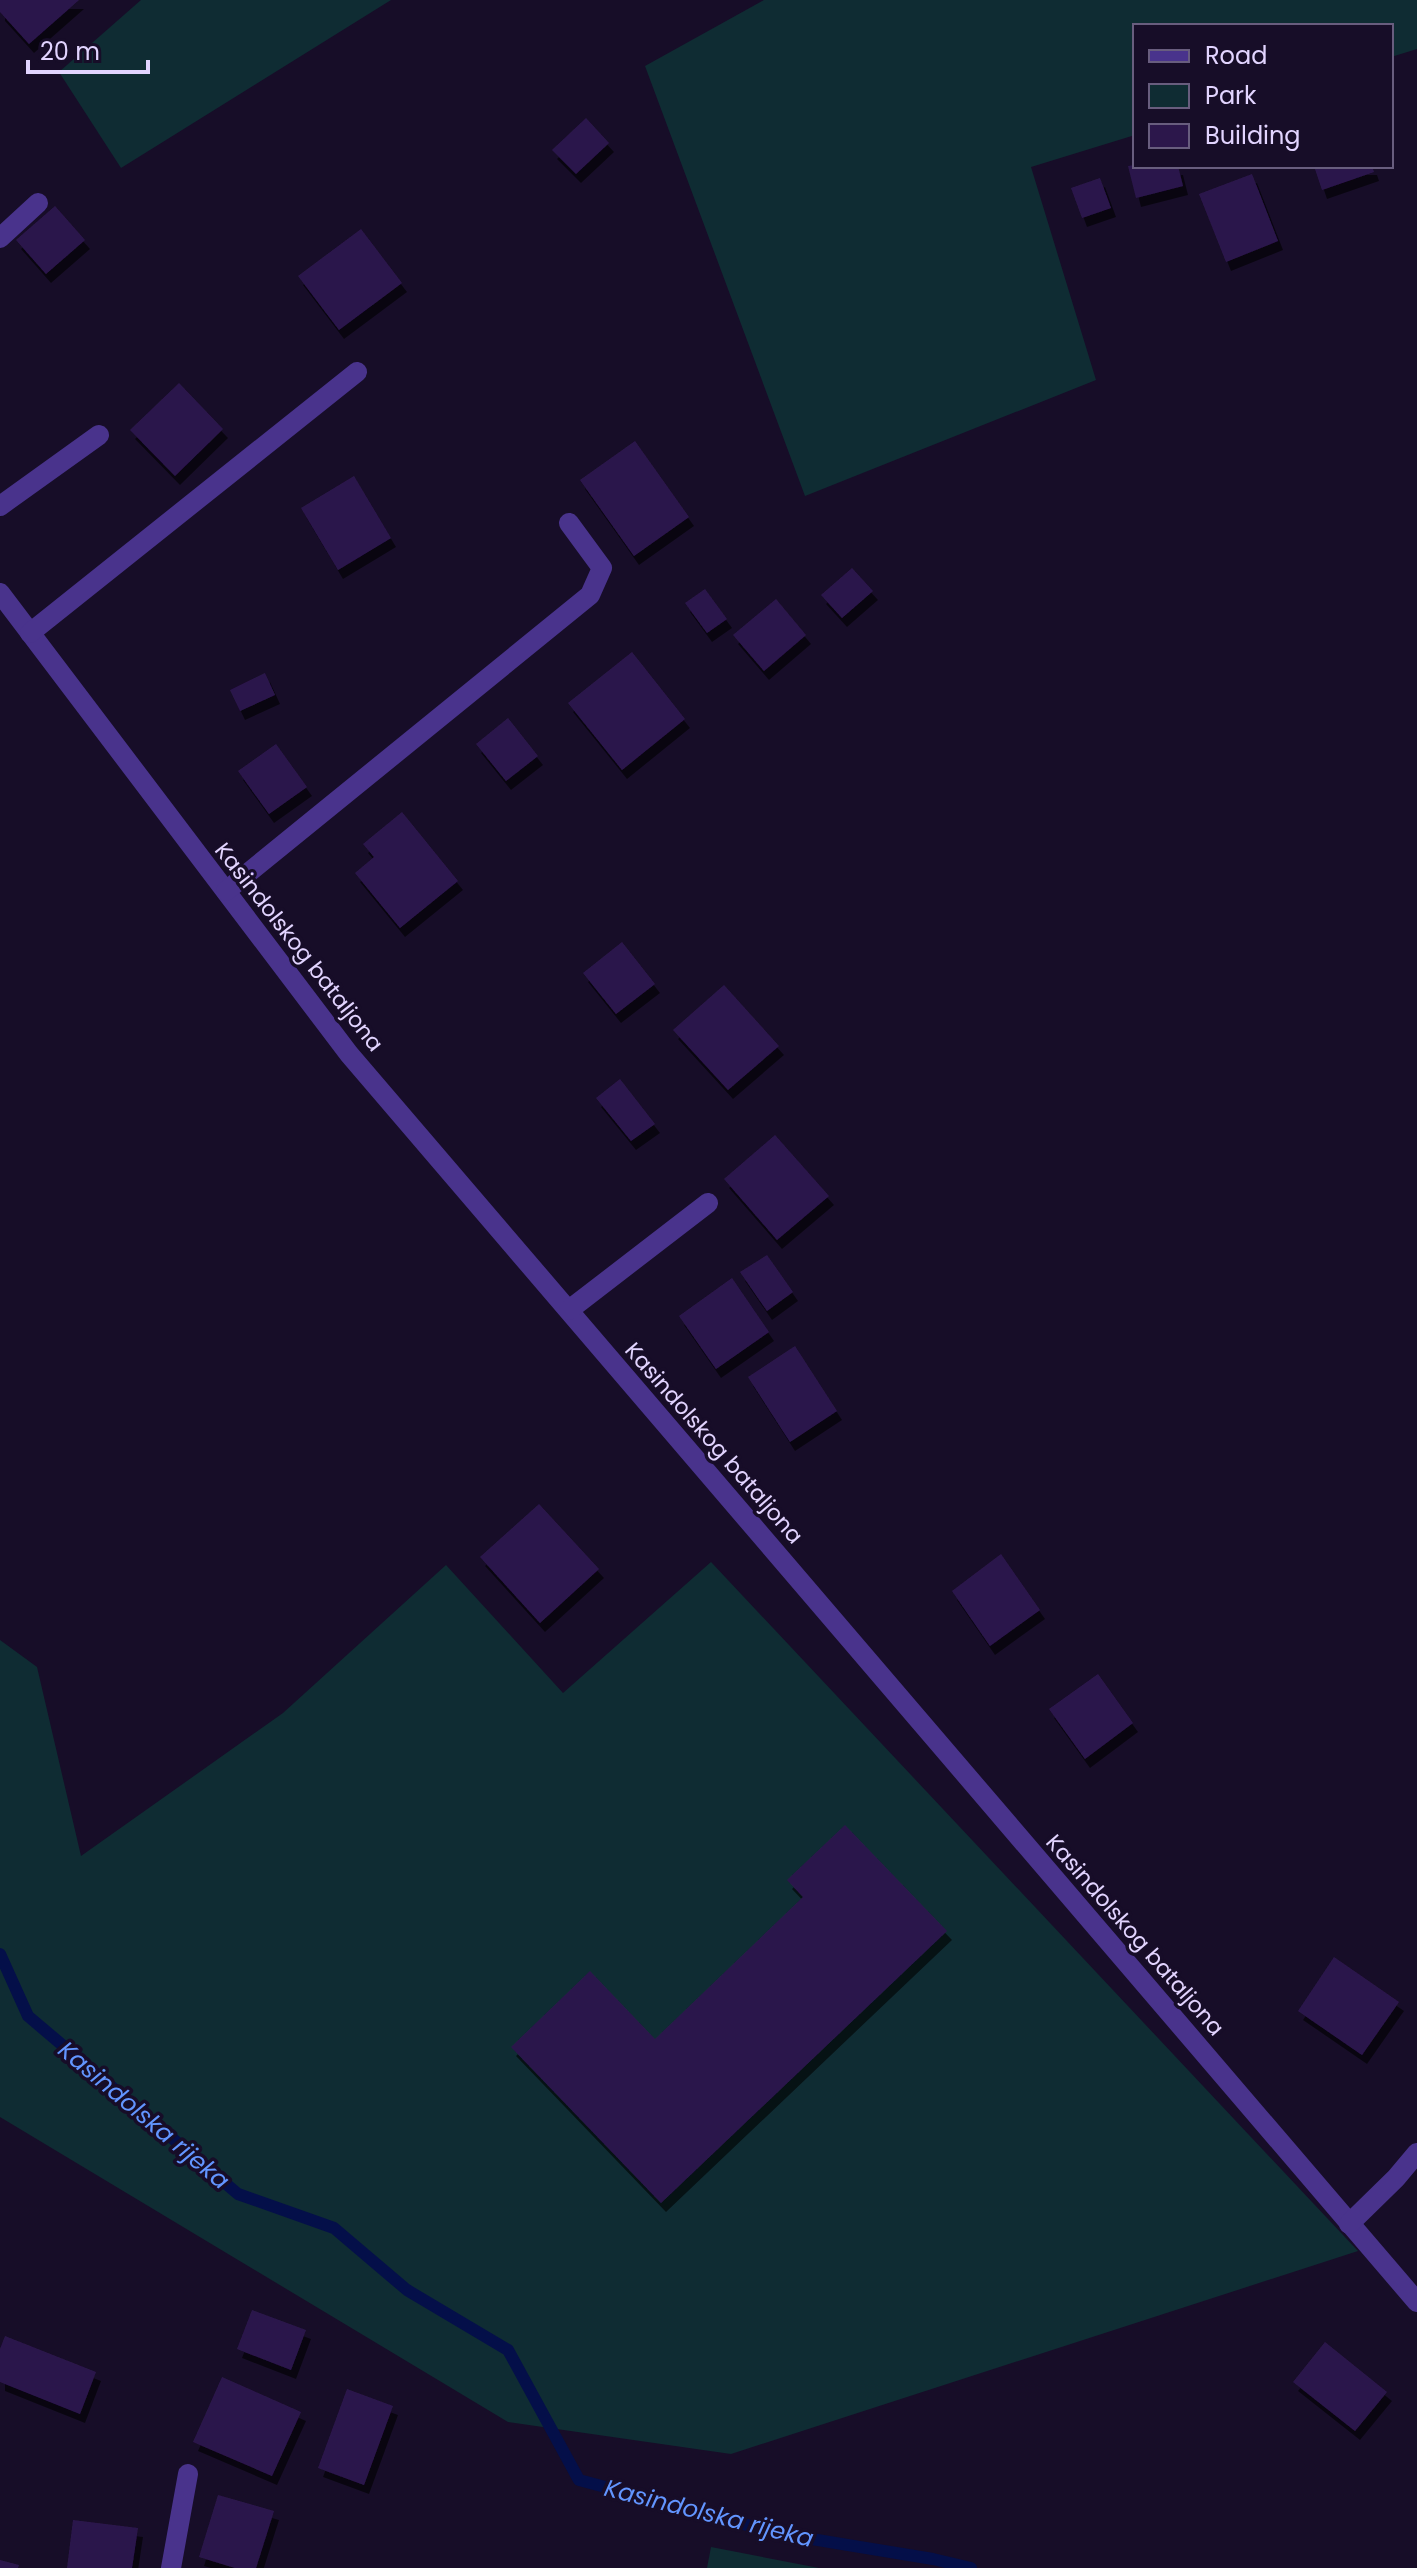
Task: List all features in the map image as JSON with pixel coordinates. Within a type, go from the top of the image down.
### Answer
[{"type":"street","points":[[0,238],[38,203]]},
{"type":"street","points":[[30,633],[357,372]]},
{"type":"street","points":[[0,506],[99,435]]},
{"type":"street","points":[[226,891],[590,595],[602,568],[569,523]]},
{"type":"street","name":"Kasindolskog bataljona","points":[[0,593],[349,1054],[1417,2302]]},
{"type":"street","points":[[569,1310],[708,1203]]},
{"type":"street","points":[[1349,2224],[1417,2153]]},
{"type":"street","points":[[171,2568],[188,2474]]},
{"type":"green space","points":[[141,0],[391,0],[121,168],[59,72]]},
{"type":"green space","points":[[764,0],[1417,0],[1417,49],[1393,56],[1393,24],[1133,24],[1133,136],[1031,167],[1096,380],[805,496],[645,66]]},
{"type":"green space","points":[[711,1562],[1358,2251],[731,2454],[508,2422],[0,2117],[0,1640],[37,1667],[81,1856],[283,1713],[446,1565],[563,1693]]},
{"type":"green space","points":[[711,2547],[819,2568],[707,2568]]},
{"type":"building","points":[[0,0],[79,0],[29,44],[0,12]]},
{"type":"building","points":[[586,118],[609,143],[576,174],[552,150]]},
{"type":"building","points":[[1128,166],[1178,168],[1183,186],[1136,198]]},
{"type":"building","points":[[1315,168],[1373,168],[1374,172],[1322,190]]},
{"type":"building","points":[[1252,174],[1278,241],[1226,262],[1199,194]]},
{"type":"building","points":[[1100,178],[1111,208],[1082,218],[1071,188]]},
{"type":"building","points":[[55,206],[85,240],[46,274],[16,240]]},
{"type":"building","points":[[361,229],[402,283],[339,330],[298,276]]},
{"type":"building","points":[[179,383],[223,429],[175,476],[130,430]]},
{"type":"building","points":[[635,441],[689,517],[634,556],[580,480]]},
{"type":"building","points":[[354,476],[391,538],[338,570],[301,508]]},
{"type":"building","points":[[852,568],[873,591],[842,618],[821,595]]},
{"type":"building","points":[[705,589],[727,619],[707,633],[685,603]]},
{"type":"building","points":[[776,599],[806,635],[764,671],[733,635]]},
{"type":"building","points":[[632,652],[685,719],[622,770],[568,703]]},
{"type":"building","points":[[265,673],[275,695],[240,711],[230,690]]},
{"type":"building","points":[[508,718],[538,756],[506,781],[476,744]]},
{"type":"building","points":[[276,744],[307,787],[269,814],[238,771]]},
{"type":"building","points":[[402,812],[458,881],[400,928],[355,873],[374,857],[363,844]]},
{"type":"building","points":[[622,942],[655,984],[616,1014],[583,973]]},
{"type":"building","points":[[724,985],[779,1046],[728,1090],[673,1030]]},
{"type":"building","points":[[620,1079],[655,1124],[631,1141],[596,1098]]},
{"type":"building","points":[[775,1135],[829,1196],[777,1240],[724,1179]]},
{"type":"building","points":[[767,1255],[793,1292],[767,1311],[740,1272]]},
{"type":"building","points":[[732,1278],[769,1332],[716,1369],[679,1316]]},
{"type":"building","points":[[795,1346],[837,1411],[790,1442],[748,1377]]},
{"type":"building","points":[[539,1504],[599,1569],[540,1623],[480,1557]]},
{"type":"building","points":[[1001,1554],[1040,1610],[990,1646],[952,1591]]},
{"type":"building","points":[[1098,1674],[1133,1723],[1085,1759],[1049,1709]]},
{"type":"building","points":[[845,1825],[947,1931],[661,2203],[511,2047],[590,1971],[655,2039],[803,1897],[787,1880]]},
{"type":"building","points":[[1334,1957],[1399,2002],[1362,2055],[1298,2011]]},
{"type":"building","points":[[252,2310],[306,2330],[291,2370],[237,2349]]},
{"type":"building","points":[[5,2336],[96,2372],[80,2414],[0,2382],[0,2349]]},
{"type":"building","points":[[1325,2342],[1387,2392],[1355,2431],[1293,2382]]},
{"type":"building","points":[[222,2377],[301,2412],[272,2476],[193,2442]]},
{"type":"building","points":[[347,2389],[393,2406],[364,2485],[318,2468]]},
{"type":"building","points":[[218,2495],[274,2511],[256,2568],[235,2568],[199,2557]]},
{"type":"building","points":[[73,2520],[138,2528],[132,2568],[67,2568]]},
{"type":"building","points":[[0,2560],[19,2565],[18,2568],[0,2568]]},
{"type":"waterway","name":"Kasindolska rijeka","points":[[0,1954],[28,2016],[238,2194],[334,2228],[407,2290],[508,2350],[579,2480],[781,2534],[971,2568]]}]
